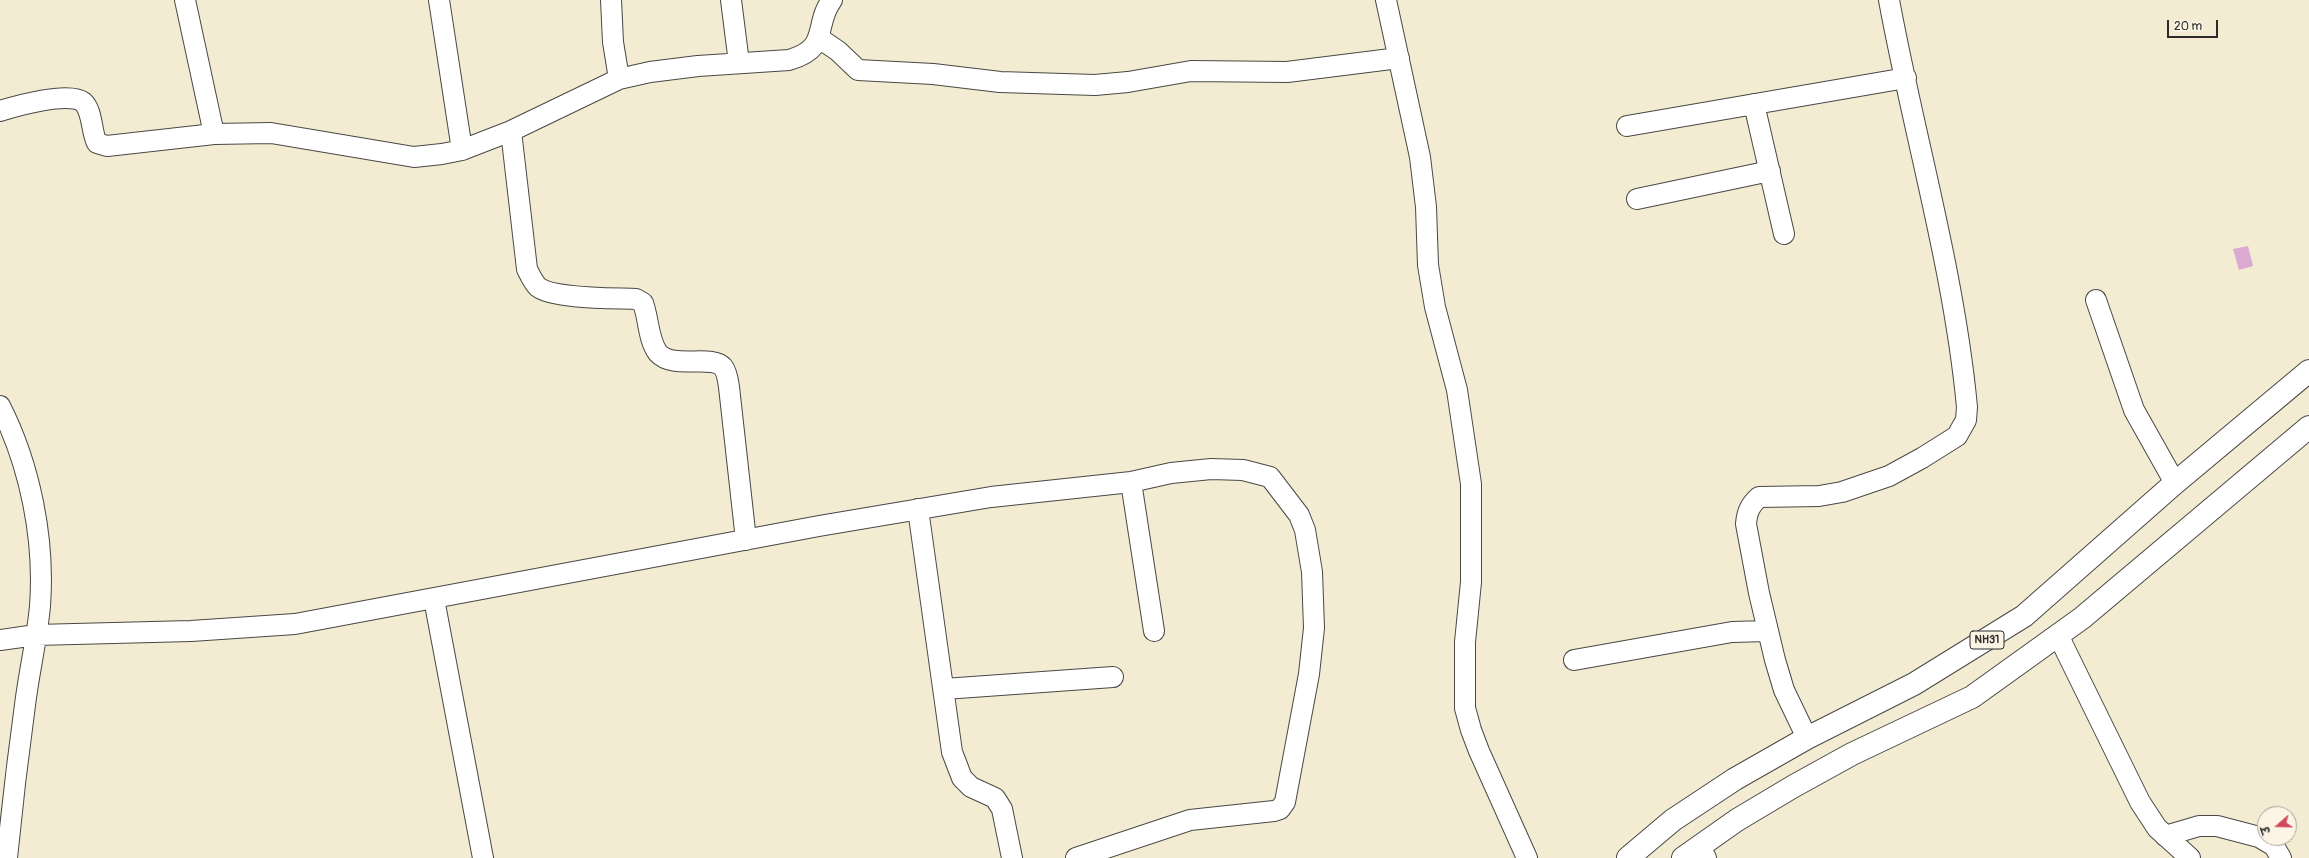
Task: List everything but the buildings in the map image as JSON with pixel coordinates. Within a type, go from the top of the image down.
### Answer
[{"type":"highway","name":"NH31","points":[[1628,858],[1674,820],[1735,779],[1807,738],[1914,684],[2024,616],[2175,483],[2309,371]]},
{"type":"highway","points":[[1696,854],[1737,820],[1852,754],[1972,697],[2082,618],[2309,426]]},
{"type":"street","points":[[185,0],[214,134]]},
{"type":"street","points":[[439,0],[462,150]]},
{"type":"street","points":[[611,0],[613,42],[620,79]]},
{"type":"street","points":[[731,0],[739,63]]},
{"type":"street","points":[[0,111],[35,102],[74,99],[82,102],[88,110],[93,136],[98,143],[107,146],[214,134],[271,133],[414,157],[442,154],[462,150],[511,131],[620,79],[650,72],[739,63],[789,60],[800,57],[812,49],[819,38],[832,0]]},
{"type":"street","points":[[1386,0],[1420,157],[1426,207],[1428,265],[1435,307],[1457,390],[1471,484],[1471,582],[1465,642],[1465,708],[1470,730],[1527,858]]},
{"type":"street","points":[[1807,738],[1784,690],[1767,630],[1746,524],[1747,514],[1751,504],[1759,497],[1819,496],[1842,492],[1882,479],[1948,442],[1962,429],[1966,420],[1967,407],[1956,314],[1889,0]]},
{"type":"street","points":[[819,38],[838,51],[858,70],[933,74],[1000,82],[1095,85],[1128,82],[1191,71],[1287,72],[1399,58]]},
{"type":"street","points":[[1627,126],[1906,78]]},
{"type":"street","points":[[1754,104],[1784,234]]},
{"type":"street","points":[[511,131],[527,268],[534,283],[547,292],[562,295],[636,299],[643,303],[650,333],[659,354],[679,361],[714,362],[722,366],[726,374],[729,387],[746,540]]},
{"type":"street","points":[[1637,198],[1770,171]]},
{"type":"street","points":[[2096,300],[2134,410],[2175,483]]},
{"type":"street","points":[[0,406],[21,458],[30,492],[41,567],[36,635],[14,786],[7,858]]},
{"type":"street","points":[[0,640],[36,635],[191,632],[295,624],[746,540],[991,497],[1131,482],[1172,473],[1211,469],[1243,470],[1270,477],[1299,515],[1306,530],[1312,572],[1314,628],[1309,674],[1285,802],[1280,808],[1258,814],[1190,820],[1076,858]]},
{"type":"street","points":[[1131,482],[1154,631]]},
{"type":"street","points":[[918,509],[952,752],[956,766],[962,778],[966,782],[995,798],[1002,809],[1012,858]]},
{"type":"street","points":[[434,599],[483,858]]},
{"type":"street","points":[[1574,660],[1732,632],[1767,630]]},
{"type":"street","points":[[2058,636],[2140,802],[2157,828],[2190,858]]},
{"type":"street","points":[[944,689],[1113,677]]},
{"type":"street","points":[[2165,836],[2199,826],[2217,826],[2259,837],[2274,846],[2281,858]]}]
